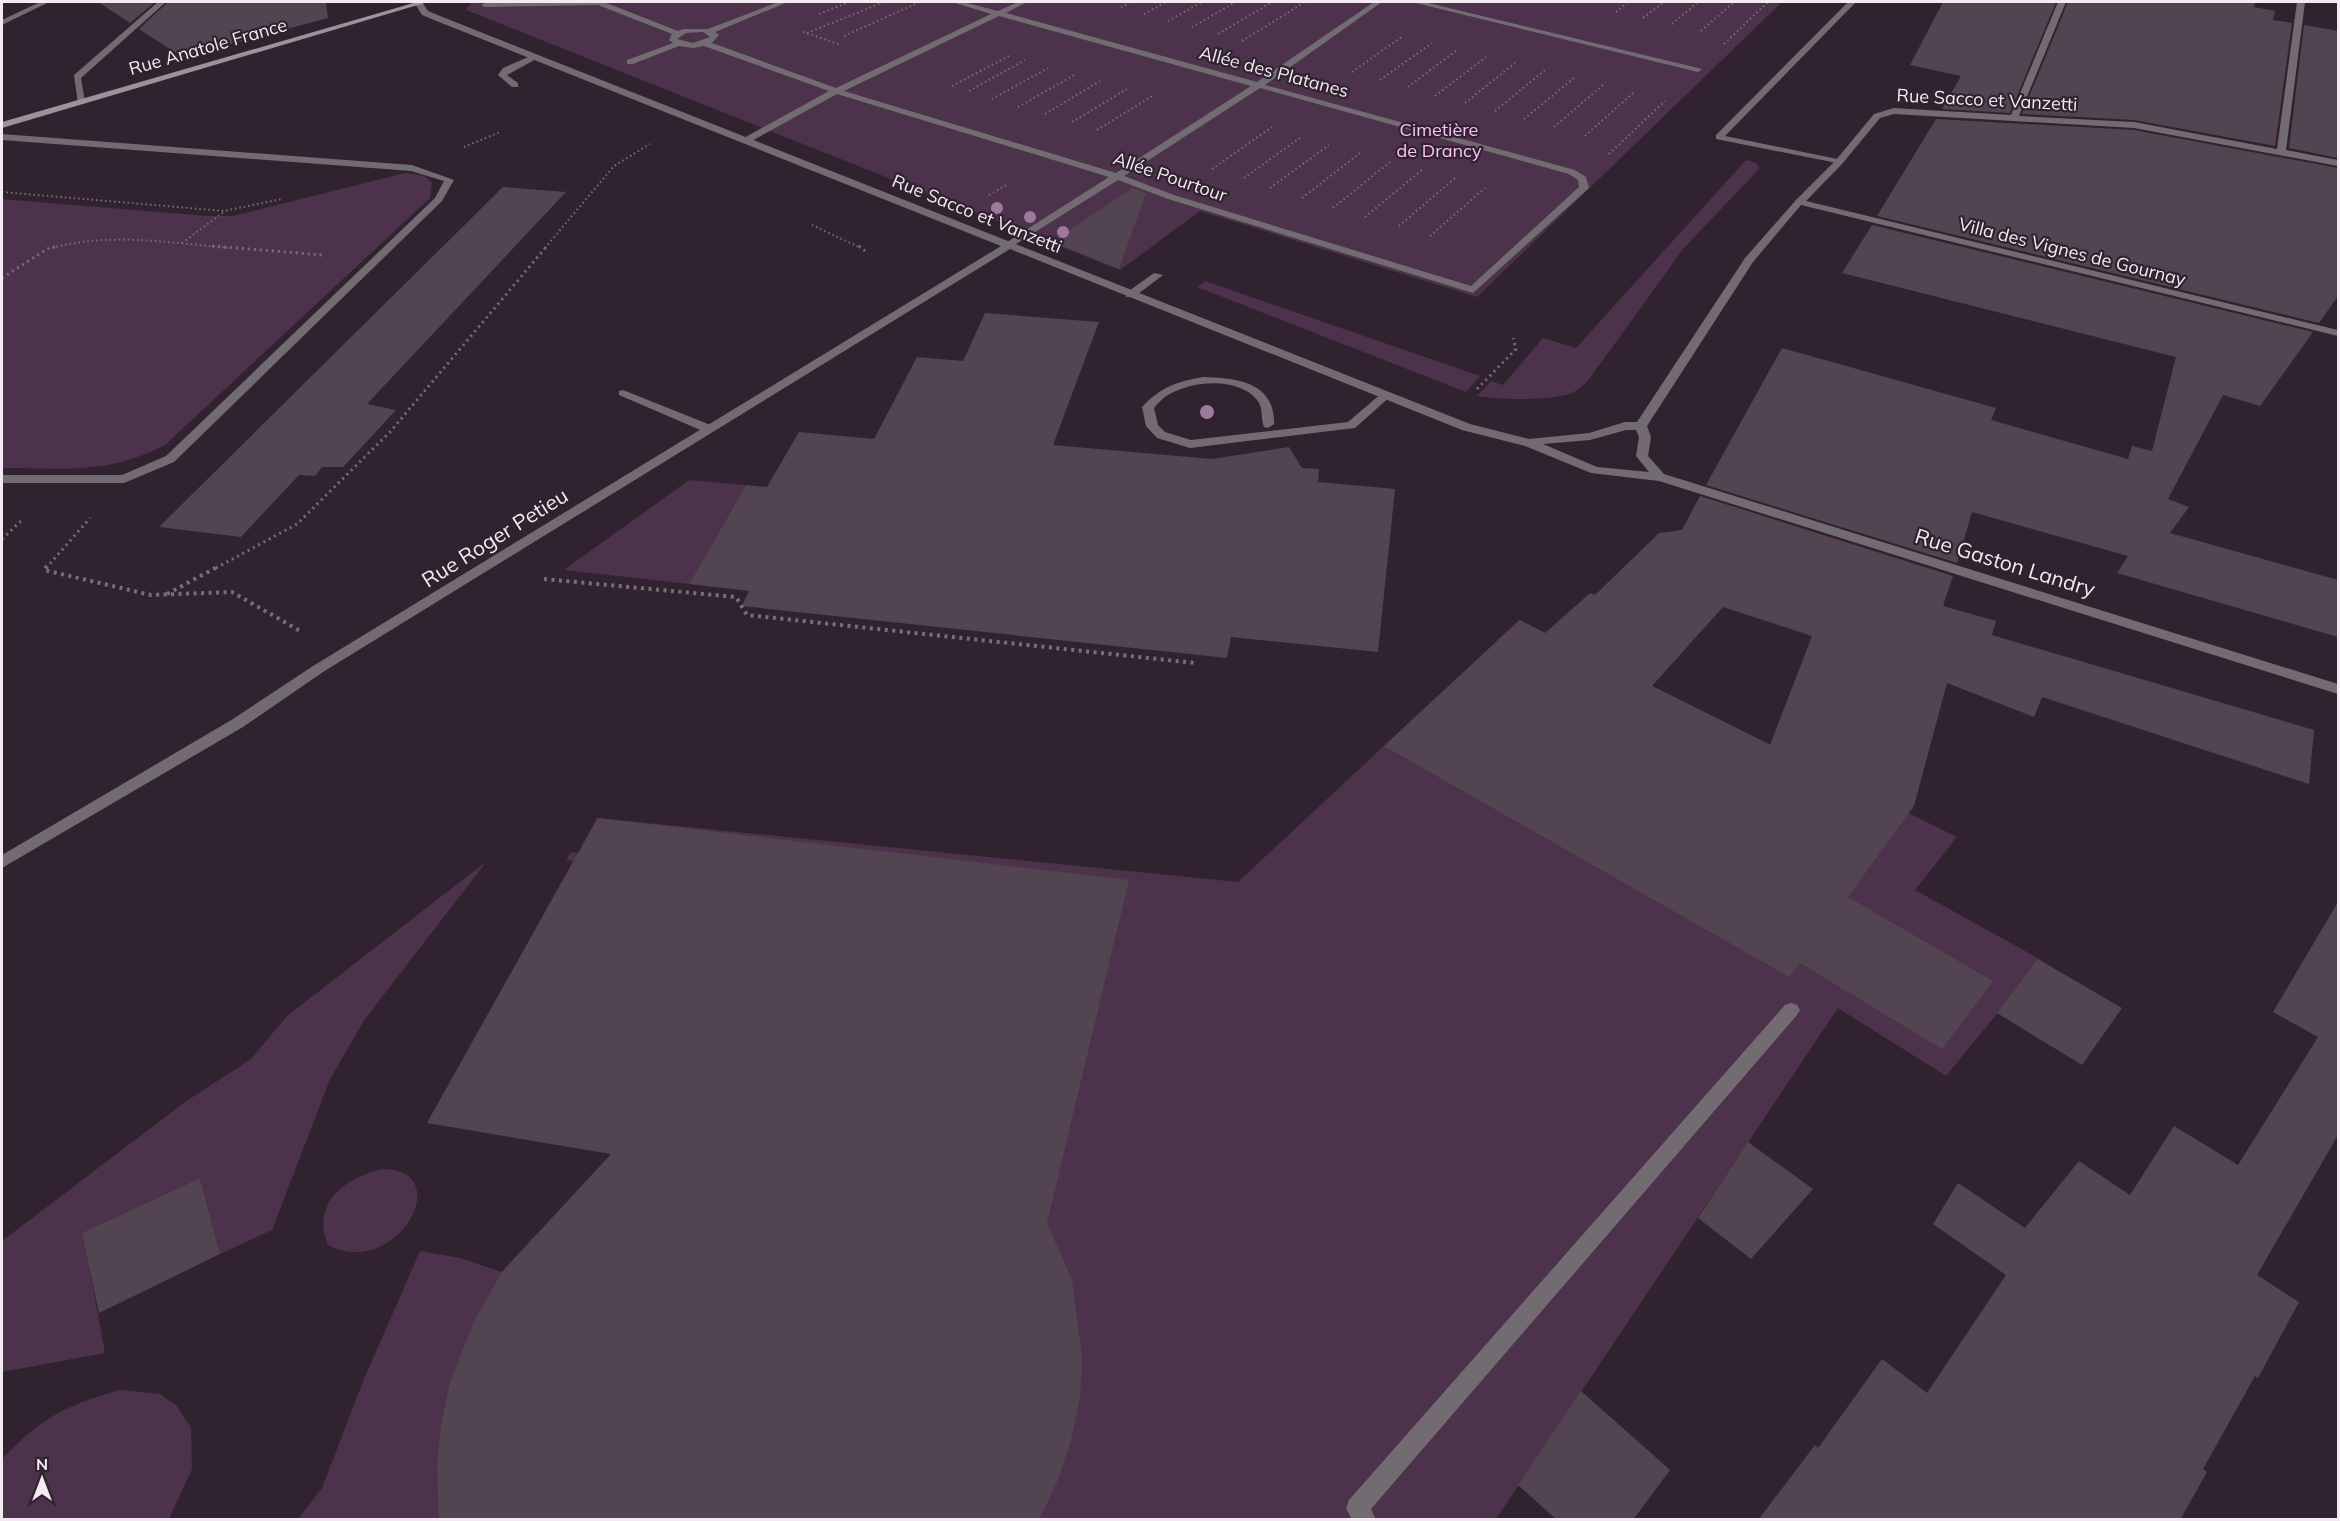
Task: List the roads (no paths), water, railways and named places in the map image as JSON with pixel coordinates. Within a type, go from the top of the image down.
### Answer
[{"type":"main road","name":"Rue Anatole France","points":[[2,125],[420,2]]},
{"type":"street","points":[[2,23],[45,2]]},
{"type":"street","points":[[81,102],[77,78],[162,2]]},
{"type":"street","name":"Rue Sacco et Vanzetti","points":[[420,2],[425,12],[431,15],[1442,418],[1466,427],[1529,443],[1595,470],[1660,477]]},
{"type":"street","points":[[485,5],[598,2],[678,34]]},
{"type":"street","points":[[678,44],[673,38],[678,34],[698,29],[710,31],[784,2]]},
{"type":"street","name":"Allée des Platanes","points":[[956,2],[1572,172],[1583,179]]},
{"type":"street","points":[[745,141],[836,92],[1023,2]]},
{"type":"street","name":"Rue Roger Petieu","points":[[2,862],[238,723],[342,655],[1008,246],[1259,85],[1378,2]]},
{"type":"street","points":[[1416,2],[1698,69]]},
{"type":"street","points":[[1839,162],[1779,147],[1758,146],[1719,137],[1852,2]]},
{"type":"street","points":[[2014,118],[2062,2]]},
{"type":"street","points":[[2281,152],[2301,2]]},
{"type":"street","points":[[630,63],[678,44],[705,43],[715,37],[710,31]]},
{"type":"street","name":"Allée Pourtour","points":[[705,43],[836,92],[1117,176],[1162,194],[1473,290],[1584,188],[1583,179]]},
{"type":"street","points":[[515,85],[502,75],[506,70],[536,57]]},
{"type":"street","name":"Rue Sacco et Vanzetti","points":[[1529,443],[1590,436],[1625,426],[1641,426],[1749,260],[1798,202],[1839,162],[1877,116],[1894,111],[2134,125],[2338,163]]},
{"type":"street","points":[[2,137],[412,168],[449,180],[439,199],[170,459],[124,479],[2,479]]},
{"type":"street","name":"Villa des Vignes de Gournay","points":[[1798,202],[2338,333]]},
{"type":"street","points":[[1130,295],[1158,275]]},
{"type":"street","points":[[1268,424],[1270,417],[1268,405],[1259,395],[1245,387],[1225,381],[1195,381],[1168,388],[1155,396],[1148,407],[1152,426],[1161,435],[1190,444],[1352,425],[1386,395]]},
{"type":"street","points":[[623,393],[709,429]]},
{"type":"street","points":[[1641,426],[1645,437],[1642,456],[1660,477]]},
{"type":"street","name":"Rue Gaston Landry","points":[[1660,477],[2338,689]]},
{"type":"street","points":[[1365,1520],[1357,1508],[1791,1010]]},
{"type":"park label","name":"Cimetière de Drancy","points":[[1439,140]]}]
